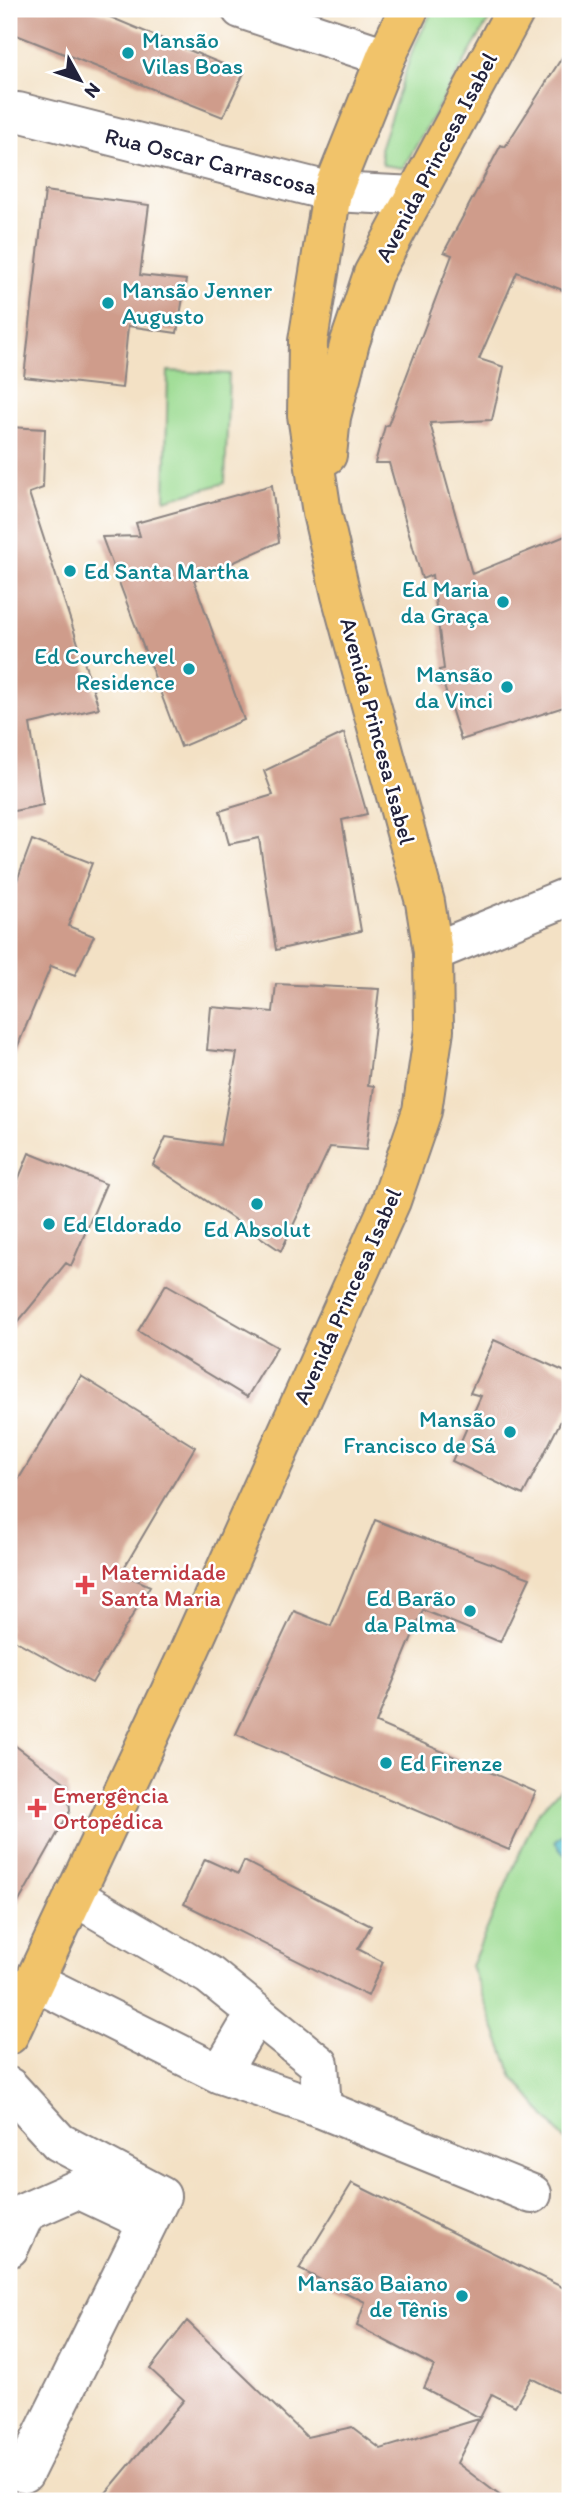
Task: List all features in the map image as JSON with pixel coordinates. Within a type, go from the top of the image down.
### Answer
[{"type":"main road","name":"Avenida Princesa Isabel","points":[[9,2035],[186,1658],[391,1201],[422,1111],[434,1030],[433,951],[425,902],[341,595],[322,513],[307,415],[308,341],[332,192],[386,57],[409,9]]},
{"type":"main road","name":"Avenida Princesa Isabel","points":[[322,513],[331,417],[350,342],[373,274],[516,9]]},
{"type":"street","points":[[240,9],[386,57]]},
{"type":"street","name":"Rua Oscar Carrascosa","points":[[9,114],[18,111],[332,192],[415,196]]},
{"type":"street","points":[[433,951],[570,896]]},
{"type":"street","points":[[74,1896],[209,1975],[319,2064],[322,2109]]},
{"type":"street","points":[[34,1981],[220,2074],[322,2109],[532,2193]]},
{"type":"street","points":[[220,2074],[246,2030]]},
{"type":"street","points":[[9,2087],[59,2141],[161,2196],[24,2473],[9,2466]]},
{"type":"street","points":[[9,2248],[26,2212],[78,2189],[148,2222]]},
{"type":"green space","points":[[433,9],[495,9],[403,168],[383,165],[380,149],[413,49]]},
{"type":"green space","points":[[168,371],[229,374],[225,483],[165,500]]},
{"type":"green space","points":[[570,1778],[570,2146],[513,2077],[471,1966],[536,1815]]},
{"type":"water","points":[[570,1827],[570,1861],[554,1841]]},
{"type":"building","name":"Mansão Vilas Boas","points":[[9,9],[91,9],[244,73],[223,117],[9,32]]},
{"type":"building","points":[[570,45],[570,293],[517,272],[479,359],[504,367],[492,420],[430,423],[472,574],[570,534],[570,705],[461,740],[439,670],[444,669],[432,575],[422,579],[389,463],[375,463],[385,426],[388,425],[452,255],[444,252],[501,145],[505,147]]},
{"type":"building","name":"Mansão Jenner Augusto","points":[[45,191],[149,205],[140,275],[186,280],[177,333],[128,326],[122,388],[24,377]]},
{"type":"building","points":[[9,427],[45,429],[43,488],[29,493],[99,708],[30,724],[43,805],[9,812]]},
{"type":"building","points":[[272,485],[279,542],[194,580],[244,720],[181,747],[102,537],[140,536],[136,523]]},
{"type":"building","points":[[344,733],[367,814],[342,820],[361,931],[276,950],[259,838],[229,844],[220,811],[273,795],[264,771]]},
{"type":"building","points":[[32,840],[92,863],[68,926],[94,936],[75,975],[51,966],[9,1067],[9,902]]},
{"type":"building","points":[[276,984],[379,989],[368,1085],[374,1086],[366,1150],[330,1147],[281,1251],[153,1165],[166,1137],[220,1145],[237,1053],[207,1050],[211,1007],[273,1012]]},
{"type":"building","name":"Ed Eldorado","points":[[29,1153],[106,1184],[71,1266],[66,1263],[9,1333],[9,1202]]},
{"type":"building","points":[[166,1284],[277,1347],[247,1397],[138,1331]]},
{"type":"building","name":"Mansão Francisco de Sá","points":[[494,1340],[570,1374],[570,1403],[523,1495],[452,1461],[481,1396],[470,1393]]},
{"type":"building","points":[[81,1376],[195,1447],[121,1573],[150,1586],[92,1683],[9,1637],[9,1495]]},
{"type":"building","points":[[375,1520],[530,1578],[500,1642],[423,1610],[376,1723],[536,1792],[509,1850],[236,1734],[294,1611],[331,1626]]},
{"type":"building","points":[[9,1741],[68,1785],[70,1811],[9,1919]]},
{"type":"building","points":[[205,1859],[238,1874],[244,1861],[371,1926],[358,1949],[383,1962],[368,1996],[184,1904]]},
{"type":"building","name":"Mansão Baiano de Tênis","points":[[352,2183],[570,2291],[570,2398],[531,2378],[515,2406],[492,2394],[480,2418],[424,2388],[434,2366],[357,2326],[365,2302],[299,2269]]},
{"type":"building","points":[[187,2321],[307,2437],[352,2427],[381,2449],[479,2419],[457,2463],[507,2501],[99,2501],[184,2400],[150,2369]]},
{"type":"place","name":"Mansão Vilas Boas","points":[[128,53]]},
{"type":"place","name":"Mansão Jenner Augusto","points":[[108,303]]},
{"type":"place","name":"Ed Santa Martha","points":[[70,571]]},
{"type":"place","name":"Ed Maria da Graça","points":[[503,602]]},
{"type":"place","name":"Ed Courchevel Residence","points":[[189,669]]},
{"type":"place","name":"Mansão da Vinci","points":[[507,687]]},
{"type":"place","name":"Ed Absolut","points":[[257,1204]]},
{"type":"place","name":"Ed Eldorado","points":[[49,1224]]},
{"type":"place","name":"Mansão Francisco de Sá","points":[[510,1432]]},
{"type":"place","name":"Maternidade Santa Maria","points":[[85,1585]]},
{"type":"place","name":"Ed Barão da Palma","points":[[470,1611]]},
{"type":"place","name":"Ed Firenze","points":[[386,1763]]},
{"type":"place","name":"Emergência Ortopédica","points":[[37,1808]]},
{"type":"place","name":"Mansão Baiano de Tênis","points":[[462,2296]]}]
